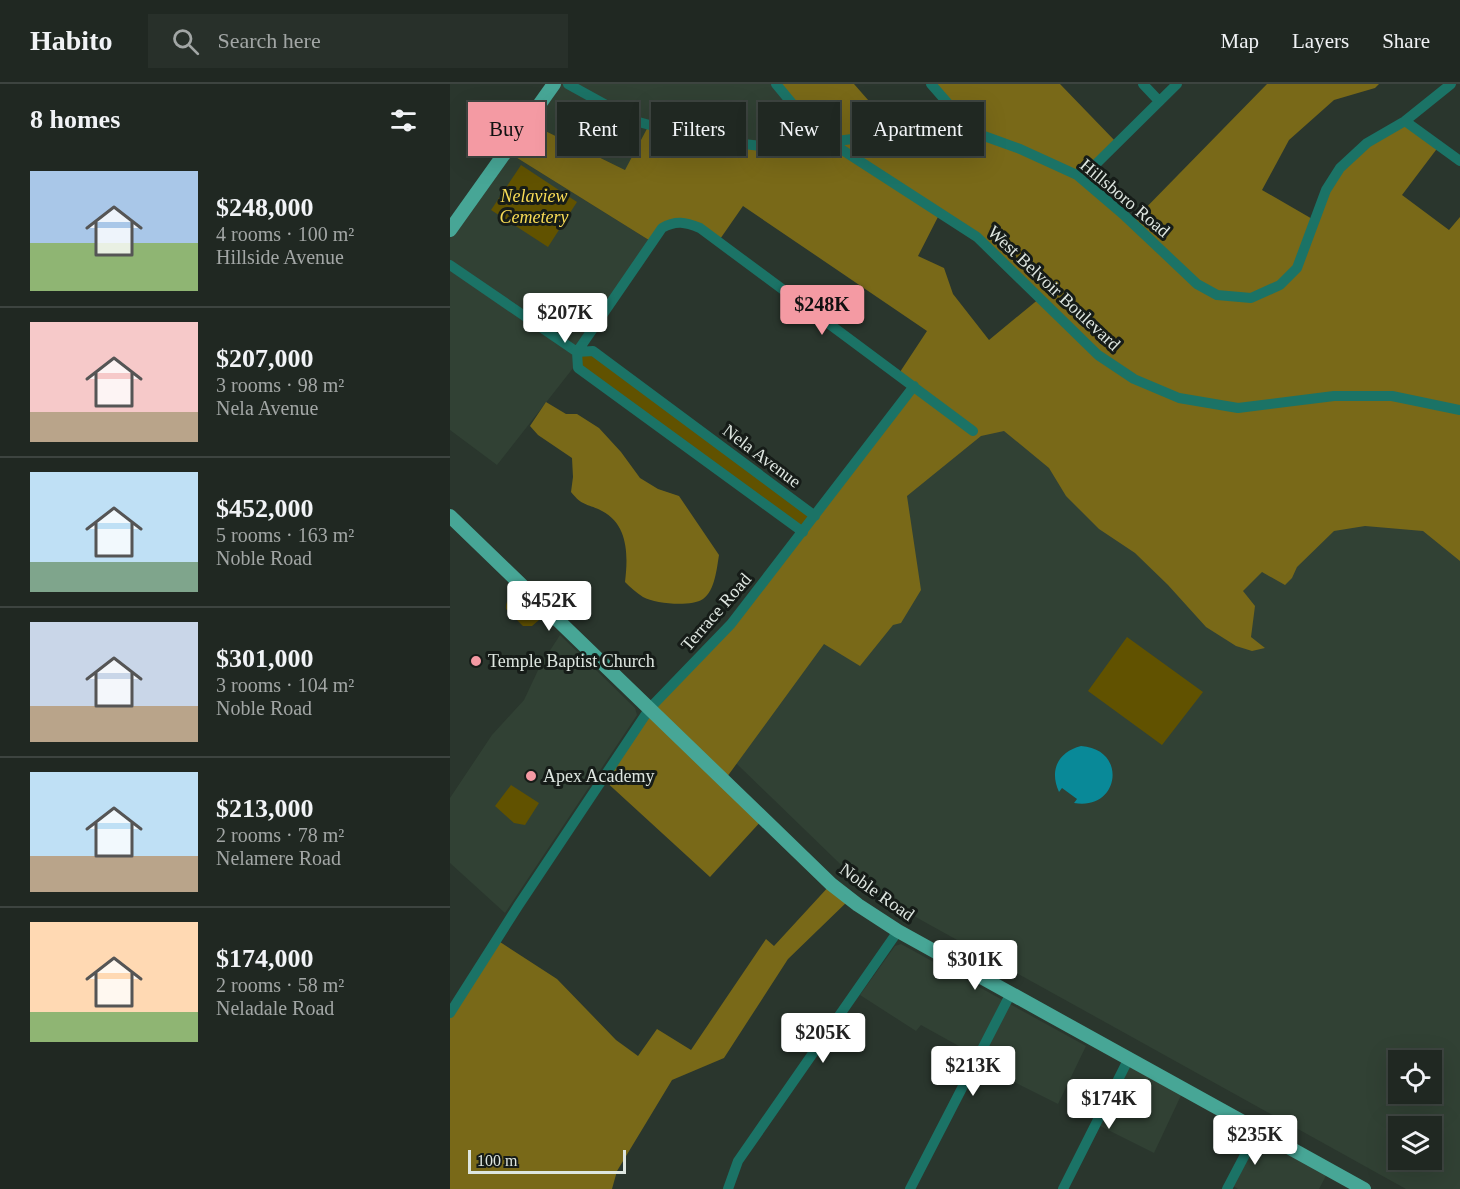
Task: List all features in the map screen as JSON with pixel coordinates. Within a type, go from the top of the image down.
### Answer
[{"type":"main road","points":[[450,230],[554,84]]},
{"type":"main road","name":"Noble Road","points":[[450,516],[831,884],[858,905],[898,931],[1364,1189]]},
{"type":"street","name":"Hillsboro Road","points":[[568,84],[634,120],[695,139],[758,146]]},
{"type":"street","name":"West Belvoir Boulevard","points":[[776,84],[791,102]]},
{"type":"street","points":[[931,84],[947,102]]},
{"type":"street","points":[[1143,84],[1159,101]]},
{"type":"street","points":[[1077,175],[1097,163],[1177,84]]},
{"type":"street","name":"Hillsboro Road","points":[[984,136],[1020,149],[1077,175],[1125,216],[1197,284],[1217,295],[1251,298],[1280,285],[1297,268],[1326,190],[1340,168],[1367,143],[1405,120],[1451,84]]},
{"type":"street","points":[[1405,120],[1460,160]]},
{"type":"street","name":"West Belvoir Boulevard","points":[[840,149],[976,237],[1098,355],[1134,379],[1179,398],[1238,408],[1334,396],[1392,396],[1460,410]]},
{"type":"street","points":[[577,352],[662,228],[670,223],[680,222],[700,228],[973,431]]},
{"type":"street","name":"Nela Avenue","points":[[450,265],[577,352],[593,351],[815,516]]},
{"type":"street","name":"Nela Avenue","points":[[577,352],[578,368],[803,532]]},
{"type":"street","name":"Terrace Road","points":[[452,1007],[650,708],[731,624],[914,386]]},
{"type":"street","points":[[677,440],[690,423]]},
{"type":"street","points":[[728,1189],[738,1161],[898,931]]},
{"type":"street","points":[[910,1189],[1011,993]]},
{"type":"street","points":[[1063,1189],[1129,1058]]},
{"type":"street","points":[[1227,1189],[1258,1130]]},
{"type":"shaded area","points":[[554,84],[776,84],[793,102],[758,102],[758,152],[746,153],[746,102],[651,102],[651,156],[728,156],[625,170],[596,156],[639,156],[639,102],[557,102],[557,137],[545,131],[545,102],[541,102]]},
{"type":"shaded area","points":[[776,84],[854,84],[870,102],[852,102],[852,156],[984,156],[984,102],[946,102],[931,84],[1060,84],[1117,143],[1078,175],[1132,222],[1267,84],[1379,84],[1375,88],[1334,100],[1289,140],[1262,190],[1314,220],[1340,168],[1405,121],[1439,146],[1402,195],[1449,230],[1460,217],[1460,561],[1423,531],[1365,526],[1334,531],[1297,567],[1292,578],[1285,585],[1262,572],[1243,591],[1255,606],[1251,637],[1265,648],[1252,651],[1236,646],[1206,627],[1135,553],[1099,529],[1066,496],[1049,468],[1004,431],[981,436],[907,496],[921,590],[901,623],[893,625],[860,666],[824,644],[724,781],[763,819],[710,877],[603,779],[650,708],[731,624],[913,387],[898,375],[927,331],[743,206],[718,242],[700,228],[670,223],[652,242],[514,156],[545,156],[545,131],[557,137],[557,156],[596,156],[625,170],[632,156],[639,156],[639,144],[649,125],[651,125],[651,156],[746,156],[746,143],[758,145],[758,156],[840,156],[840,102],[792,102]],"holes":[[[940,213],[977,237],[1040,298],[989,340],[953,294],[944,268],[918,256]]]},
{"type":"shaded area","points":[[502,156],[514,156],[652,242],[577,352],[577,363],[497,465],[450,430],[450,230]]},
{"type":"shaded area","points":[[1031,384],[1460,457],[1460,1189],[1406,1189],[867,890],[676,705],[915,408]]},
{"type":"shaded area","points":[[546,402],[566,414],[577,414],[599,428],[640,478],[658,489],[679,496],[719,555],[713,585],[703,599],[682,604],[656,601],[643,597],[625,582],[625,542],[617,524],[602,511],[575,497],[571,492],[572,458],[538,435],[530,426]]},
{"type":"shaded area","name":"Apex Academy","points":[[560,635],[635,708],[637,715],[505,913],[450,863],[450,798],[492,735],[524,700],[540,666]]},
{"type":"shaded area","points":[[831,884],[850,899],[788,959],[724,1058],[672,1080],[617,1171],[612,1189],[450,1189],[450,1013],[497,940],[557,979],[616,1040],[638,1056],[657,1029],[691,1050],[766,939],[774,946]]},
{"type":"shaded area","points":[[901,944],[1086,1046],[1058,1104],[982,1066],[984,1060],[921,1025],[916,1031],[860,995],[895,946]]},
{"type":"shaded area","points":[[1129,1058],[1184,1089],[1154,1153],[1096,1124]]},
{"type":"shaded area","points":[[1258,1130],[1329,1170],[1319,1189],[1238,1189],[1230,1184]]},
{"type":"green space","name":"Nelaview Cemetery","points":[[521,165],[577,202],[548,247],[491,210]]},
{"type":"green space","points":[[593,351],[815,516],[803,532],[578,368],[577,352]]},
{"type":"green space","points":[[518,594],[540,615],[539,620],[532,626],[523,626],[506,609],[509,599]]},
{"type":"green space","points":[[1127,637],[1203,692],[1162,745],[1088,691]]},
{"type":"green space","points":[[511,785],[539,803],[525,825],[514,823],[495,806]]},
{"type":"water","points":[[1081,746],[1096,750],[1106,757],[1112,767],[1109,789],[1101,798],[1089,803],[1074,803],[1077,799],[1062,788],[1059,792],[1056,784],[1056,769],[1061,757]]},
{"type":"place","name":"Temple Baptist Church","points":[[476,661]]},
{"type":"place","name":"Apex Academy","points":[[531,776]]}]
